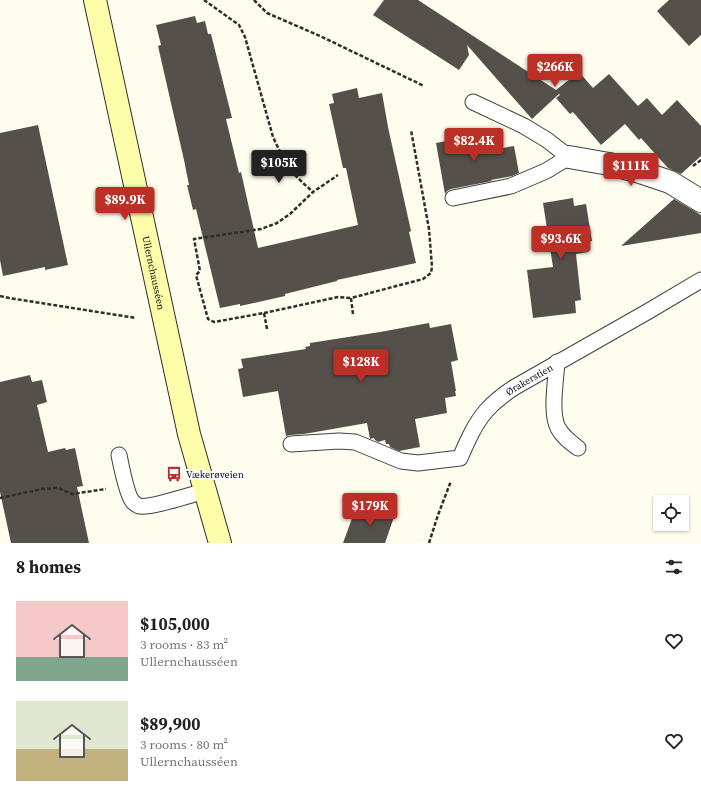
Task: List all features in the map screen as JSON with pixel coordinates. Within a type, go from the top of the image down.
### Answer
[{"type":"main road","name":"Ullernchausséen","points":[[95,0],[181,401],[220,543]]},
{"type":"street","points":[[569,157],[609,164],[637,171],[670,182],[701,201]]},
{"type":"lane","points":[[453,198],[512,186],[546,171],[569,157],[547,140],[524,126],[473,102]]},
{"type":"lane","name":"Ørakerstien","points":[[460,458],[468,438],[485,412],[493,403],[515,386],[701,280]]},
{"type":"lane","points":[[557,362],[554,411],[558,427],[566,439],[578,448]]},
{"type":"lane","points":[[291,444],[339,440],[355,442],[401,461],[418,463],[460,458]]},
{"type":"lane","points":[[119,455],[126,486],[132,502],[139,506],[147,506],[178,499],[205,491]]},
{"type":"path","points":[[204,0],[239,25],[245,38],[273,137],[282,156],[294,174],[313,192]]},
{"type":"path","points":[[254,0],[267,13],[320,36],[424,86]]},
{"type":"path","points":[[338,175],[313,192],[290,214],[277,223],[261,230],[194,239],[200,271],[196,275],[208,319],[214,322],[338,297],[352,298],[423,279],[431,273],[432,267],[429,229],[411,130]]},
{"type":"path","points":[[0,296],[136,318]]},
{"type":"path","points":[[352,298],[353,314]]},
{"type":"path","points":[[264,313],[267,329]]},
{"type":"path","points":[[429,543],[460,458]]},
{"type":"path","points":[[0,498],[42,489],[58,488],[72,494],[126,486]]},
{"type":"building","points":[[384,0],[418,0],[556,90],[579,72],[593,88],[609,74],[638,106],[647,98],[662,115],[677,100],[701,126],[701,156],[681,174],[668,168],[641,138],[639,140],[625,124],[601,145],[573,112],[570,114],[556,98],[560,95],[559,94],[532,119],[467,45],[469,55],[459,70],[373,15]]},
{"type":"building","points":[[669,0],[701,0],[701,35],[689,46],[657,11]]},
{"type":"building","points":[[195,16],[197,23],[205,21],[208,34],[211,34],[232,118],[226,119],[239,173],[241,172],[258,248],[358,225],[346,168],[343,168],[329,104],[334,103],[332,94],[357,88],[359,98],[382,93],[411,231],[409,232],[416,263],[337,280],[285,294],[285,296],[240,306],[240,304],[220,308],[196,209],[193,210],[187,185],[189,185],[184,160],[158,46],[161,45],[156,25]]},
{"type":"building","points":[[38,125],[68,265],[45,270],[45,267],[3,276],[0,260],[0,133]]},
{"type":"building","points":[[483,134],[486,151],[514,146],[519,173],[512,176],[491,180],[492,181],[451,189],[445,194],[436,143]]},
{"type":"building","points":[[573,198],[574,206],[586,204],[592,241],[586,242],[588,252],[576,254],[581,300],[575,301],[576,313],[533,318],[527,270],[553,267],[543,203]]},
{"type":"building","points":[[674,199],[701,215],[701,233],[621,246]]},
{"type":"building","points":[[429,323],[430,328],[451,324],[458,360],[451,362],[456,396],[445,398],[447,413],[415,419],[420,447],[399,451],[390,447],[389,444],[386,444],[385,440],[378,442],[374,438],[370,439],[367,423],[286,436],[278,391],[243,397],[238,369],[243,368],[241,359],[306,349],[305,347],[310,346],[310,343]]},
{"type":"building","points":[[30,375],[32,382],[42,380],[47,402],[37,405],[48,452],[65,448],[66,450],[75,448],[83,486],[77,487],[89,543],[11,543],[0,492],[0,382]]},
{"type":"building","points":[[368,505],[395,514],[385,543],[343,543],[354,513],[364,516]]},
{"type":"place","name":"Vækerøveien","points":[[174,474]]}]
